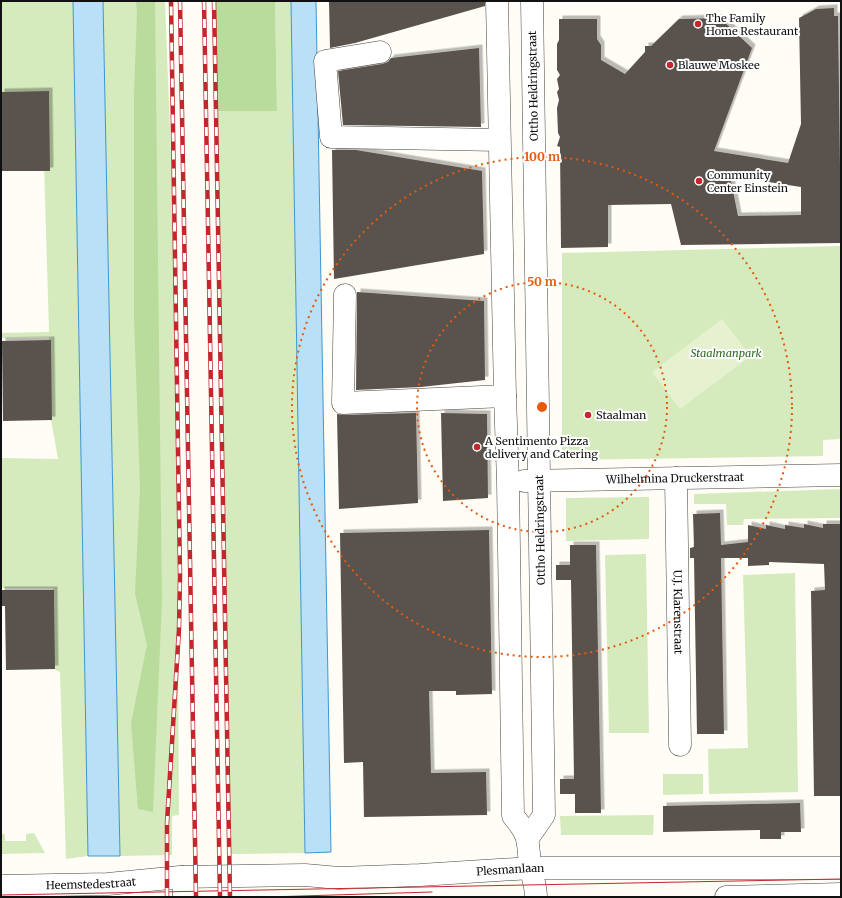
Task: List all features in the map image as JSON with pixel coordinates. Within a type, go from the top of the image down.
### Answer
[{"type":"street","points":[[497,1],[490,36],[499,140],[508,482],[513,816],[522,826],[528,838],[536,897]]},
{"type":"street","name":"Ottho Heldringstraat","points":[[528,838],[544,815],[532,1]]},
{"type":"street","points":[[380,52],[325,61],[331,137],[499,140]]},
{"type":"street","points":[[345,295],[343,402],[505,396]]},
{"type":"street","name":"Wilhelmina Druckerstraat","points":[[508,482],[841,475]]},
{"type":"street","name":"U.J. Klarenstraat","points":[[676,478],[680,745]]},
{"type":"street","name":"Plesmanlaan","points":[[182,883],[305,875],[339,878],[420,875],[531,868],[841,868]]},
{"type":"street","points":[[1,880],[8,876],[62,875],[92,884]]},
{"type":"street","name":"Heemstedestraat","points":[[1,886],[182,883]]},
{"type":"street","points":[[726,897],[841,894]]},
{"type":"green space","points":[[1,1],[73,1],[88,856],[66,859],[60,672],[54,669],[53,588],[1,588],[1,458],[58,459],[51,420],[49,337],[1,338],[1,333],[49,332],[44,165],[1,92]]},
{"type":"green space","points":[[103,1],[165,1],[176,284],[179,815],[172,816],[172,855],[120,856]]},
{"type":"green space","points":[[136,1],[155,1],[162,601],[153,812],[138,809],[131,723],[147,645],[135,593],[140,487],[134,318],[134,93],[137,12]]},
{"type":"green space","points":[[215,1],[275,1],[277,111],[217,111]]},
{"type":"green space","points":[[275,1],[291,1],[305,853],[231,854],[217,111],[277,111]]},
{"type":"green space","name":"Staalmanpark","points":[[841,246],[841,439],[823,440],[823,456],[562,460],[562,253]]},
{"type":"green space","points":[[722,319],[751,356],[680,409],[652,372]]},
{"type":"green space","points":[[841,489],[841,518],[744,519],[743,525],[727,525],[726,504],[694,504],[694,494]]},
{"type":"green space","points":[[649,497],[649,539],[566,541],[566,498]]},
{"type":"green space","points":[[646,554],[649,733],[609,733],[605,555]]},
{"type":"green space","points":[[795,573],[798,792],[709,794],[708,749],[748,748],[743,575]]},
{"type":"green space","points":[[663,774],[703,774],[703,794],[663,795]]},
{"type":"green space","points":[[654,815],[653,835],[561,835],[560,816]]},
{"type":"green space","points":[[34,833],[45,853],[1,854],[1,834],[5,834],[5,841],[26,841],[26,834]]},
{"type":"water","points":[[73,1],[103,1],[120,856],[88,856]]},
{"type":"water","points":[[291,1],[316,1],[331,852],[305,853]]},
{"type":"building","points":[[329,1],[485,1],[485,6],[355,43],[330,48]]},
{"type":"building","points":[[834,8],[834,16],[838,16],[841,243],[681,245],[671,204],[608,205],[608,247],[561,248],[560,147],[557,146],[560,137],[558,133],[557,108],[559,100],[557,92],[559,89],[557,79],[560,75],[557,70],[559,19],[597,19],[597,39],[601,45],[601,60],[625,74],[645,52],[645,46],[651,46],[679,19],[720,18],[752,48],[714,151],[788,163],[801,124],[799,18],[816,9]],"holes":[[[730,176],[801,187],[801,215],[738,216]]]},
{"type":"building","points":[[479,48],[481,127],[343,125],[338,71],[382,64],[388,62],[391,58]]},
{"type":"building","points":[[49,91],[50,171],[1,171],[1,92]]},
{"type":"building","points":[[332,150],[356,150],[482,171],[484,254],[334,279]]},
{"type":"building","points":[[357,292],[484,301],[485,380],[421,387],[356,390]]},
{"type":"building","points":[[51,340],[52,420],[3,421],[2,341]]},
{"type":"building","points":[[416,413],[418,503],[339,509],[337,414]]},
{"type":"building","points":[[441,413],[487,414],[488,498],[443,501]]},
{"type":"building","points":[[720,513],[721,545],[748,542],[748,525],[766,529],[766,525],[785,529],[785,525],[804,528],[804,524],[823,528],[823,524],[841,524],[841,796],[814,796],[811,591],[825,590],[824,564],[769,562],[769,565],[748,566],[748,558],[721,558],[724,734],[697,734],[694,558],[690,558],[690,548],[694,547],[693,514]]},
{"type":"building","points":[[489,530],[492,694],[456,695],[456,691],[429,691],[431,773],[486,772],[487,815],[364,817],[363,762],[344,763],[340,533]]},
{"type":"building","points":[[570,545],[596,545],[601,813],[575,813],[575,794],[560,794],[560,779],[574,779],[571,580],[556,580],[556,565],[570,565]]},
{"type":"building","points":[[1,590],[54,590],[55,669],[6,670],[5,606],[1,606]]},
{"type":"building","points":[[800,803],[801,832],[781,832],[781,839],[760,839],[760,830],[663,832],[663,806]]},
{"type":"tram line","points":[[1,895],[841,879]]},
{"type":"tram line","points":[[268,897],[432,892]]},
{"type":"railway","points":[[167,897],[167,823],[179,629],[180,576],[171,1]]},
{"type":"railway","points":[[180,1],[196,897]]},
{"type":"railway","points":[[204,1],[220,897]]},
{"type":"railway","points":[[214,1],[230,897]]},
{"type":"place","name":"The Family Home Restaurant","points":[[698,24]]},
{"type":"place","name":"Blauwe Moskee","points":[[670,65]]},
{"type":"place","name":"Community Center Einstein","points":[[699,181]]},
{"type":"place","name":"Staalman","points":[[588,415]]},
{"type":"place","name":"A Sentimento Pizza delivery and Catering","points":[[477,447]]}]
